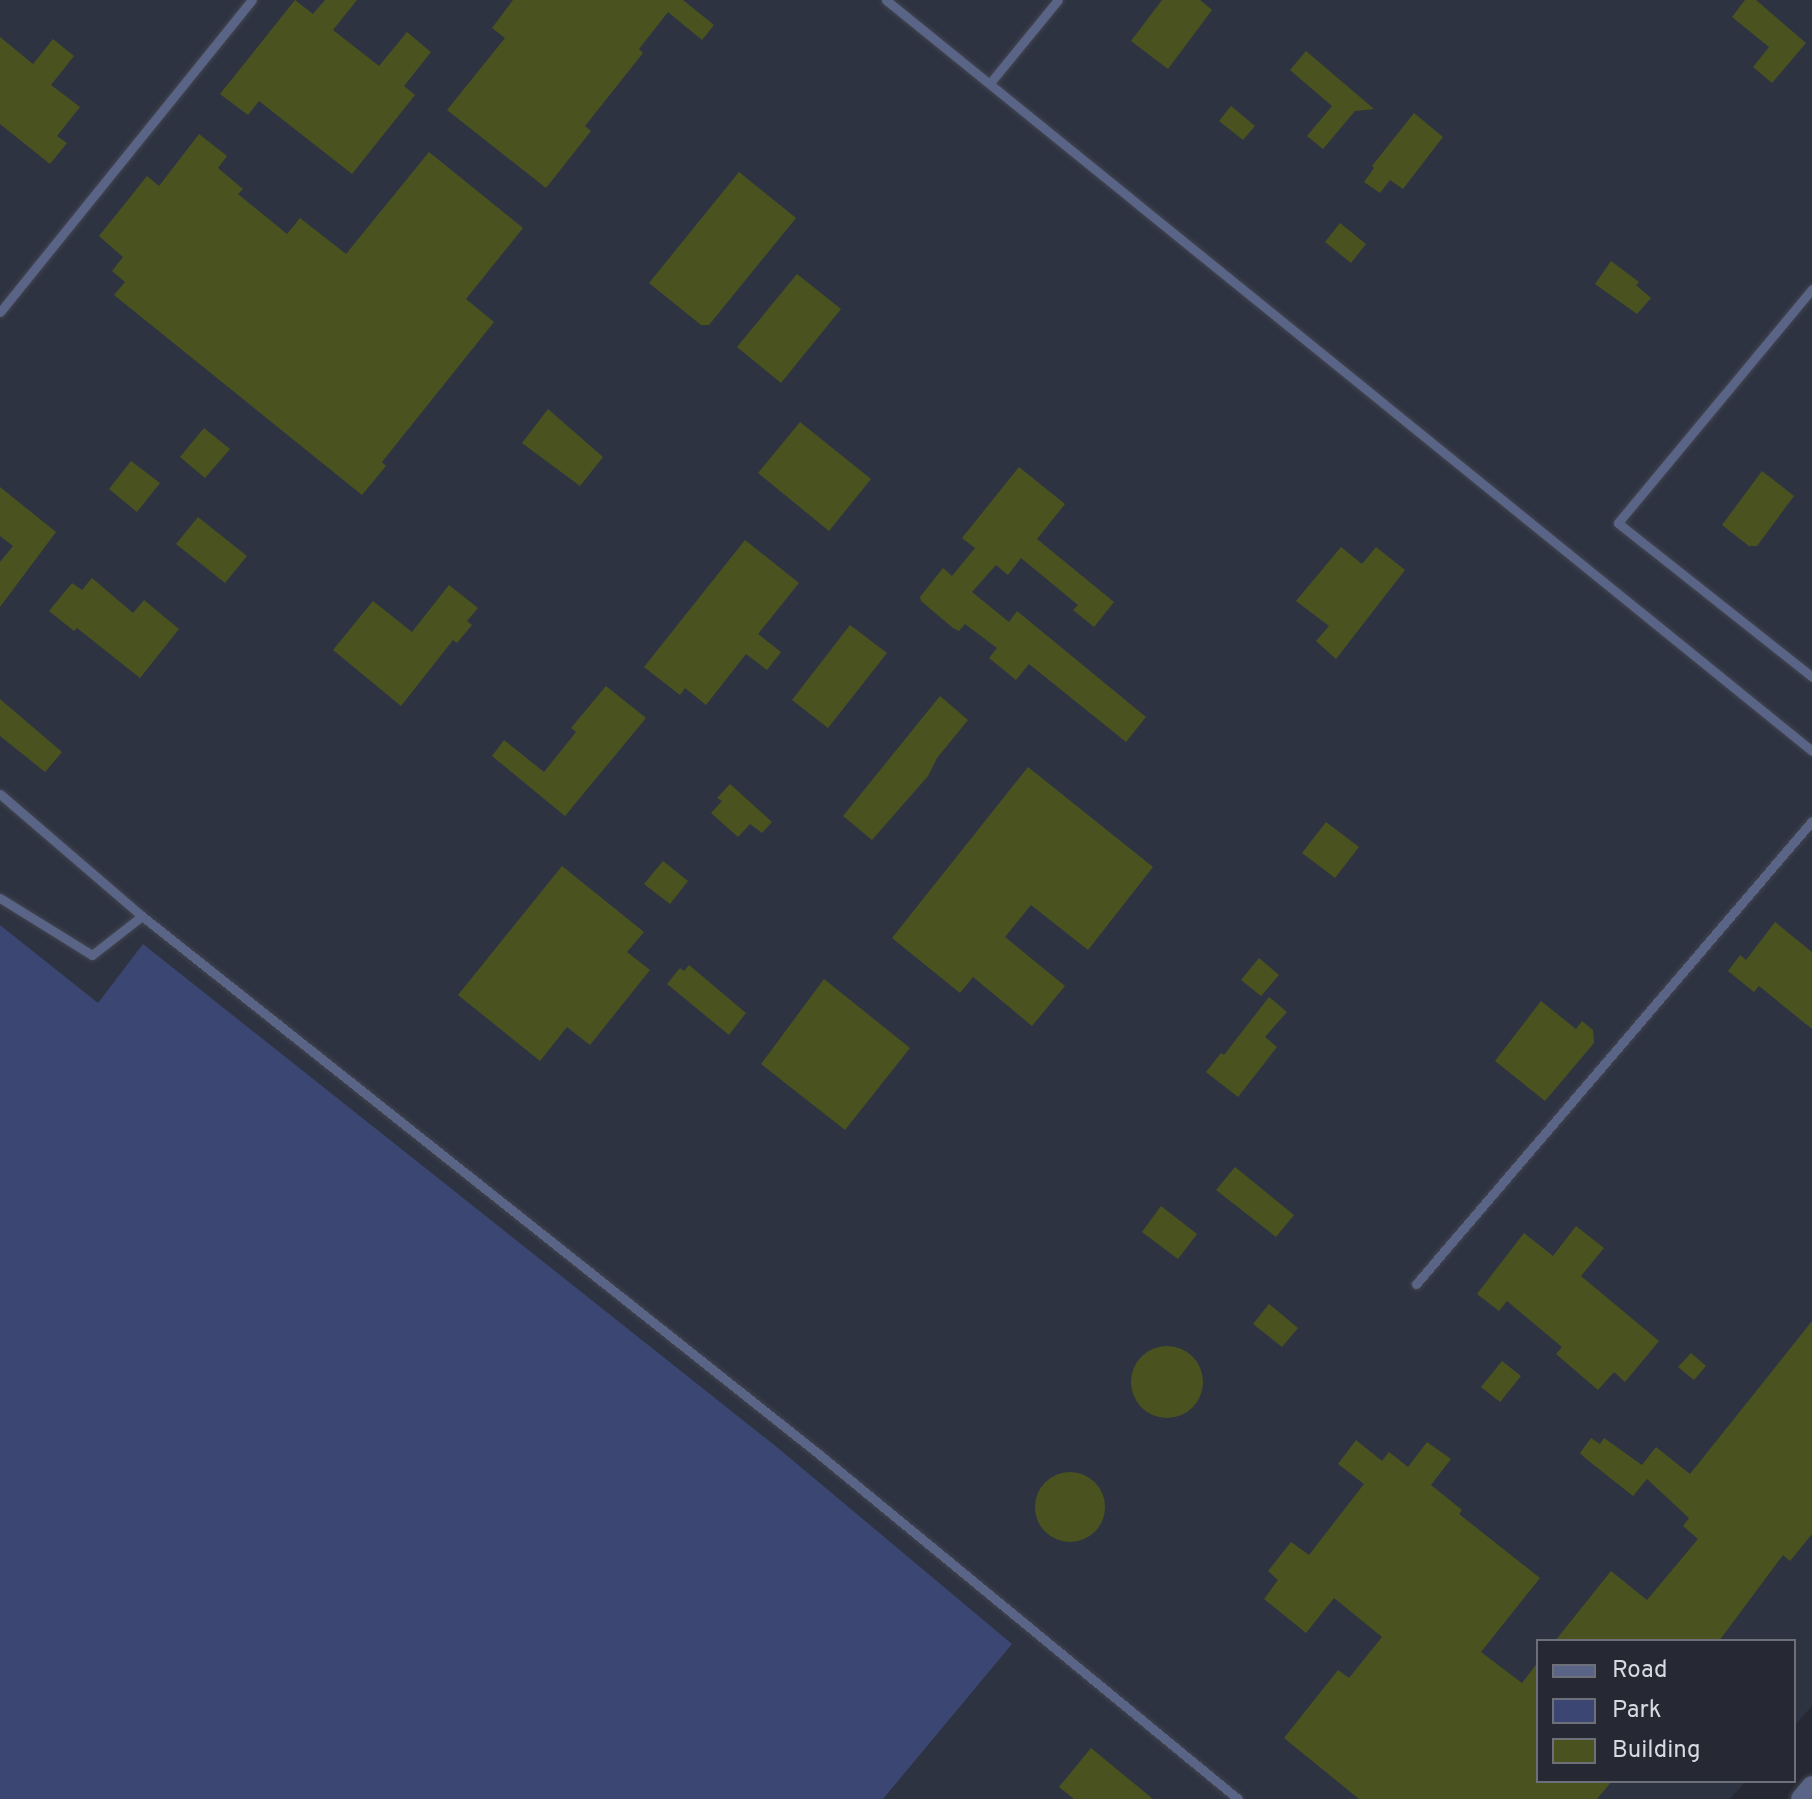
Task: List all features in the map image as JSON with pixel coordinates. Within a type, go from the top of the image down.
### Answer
[{"type":"street","points":[[1801,1799],[1812,1786]]},
{"type":"lane","points":[[0,312],[252,0]]},
{"type":"lane","points":[[886,0],[1812,751]]},
{"type":"lane","points":[[990,83],[1058,0]]},
{"type":"lane","points":[[1812,289],[1618,523],[1812,677]]},
{"type":"lane","points":[[0,794],[142,916],[820,1455],[1238,1799]]},
{"type":"lane","points":[[1416,1284],[1812,821]]},
{"type":"lane","points":[[0,898],[92,955],[142,916]]},
{"type":"shaded area","points":[[0,0],[1812,0],[1812,1706],[1796,1724],[1796,1639],[1536,1639],[1536,1783],[1744,1783],[1730,1799],[0,1799]]},
{"type":"green space","points":[[0,925],[98,1003],[143,944],[778,1448],[1012,1644],[883,1799],[0,1799]]},
{"type":"building","points":[[295,0],[313,14],[325,0],[357,0],[333,30],[379,66],[407,32],[431,52],[404,86],[415,95],[352,174],[259,101],[248,115],[220,94]]},
{"type":"building","points":[[513,0],[683,0],[714,25],[702,40],[668,12],[639,49],[643,53],[585,126],[591,131],[546,188],[447,110],[505,38],[492,28]]},
{"type":"building","points":[[1162,0],[1200,0],[1212,10],[1168,69],[1131,41]]},
{"type":"building","points":[[1745,0],[1756,0],[1806,43],[1772,83],[1753,67],[1769,47],[1732,17]]},
{"type":"building","points":[[0,37],[33,64],[53,39],[74,56],[51,85],[80,107],[57,136],[67,143],[50,164],[0,124]]},
{"type":"building","points":[[1306,51],[1374,109],[1355,111],[1323,149],[1307,136],[1332,106],[1290,70]]},
{"type":"building","points":[[1231,106],[1255,126],[1243,140],[1219,121]]},
{"type":"building","points":[[1414,113],[1443,137],[1403,189],[1390,180],[1380,193],[1364,182],[1374,168],[1372,166]]},
{"type":"building","points":[[199,134],[227,156],[218,168],[243,189],[238,194],[287,234],[300,218],[346,254],[429,152],[523,228],[466,299],[494,322],[382,462],[386,466],[362,495],[114,295],[125,282],[112,271],[123,257],[99,236],[147,176],[159,186]]},
{"type":"building","points":[[739,172],[796,218],[709,325],[701,325],[649,283]]},
{"type":"building","points":[[1340,223],[1366,244],[1351,263],[1325,242]]},
{"type":"building","points":[[1611,261],[1639,282],[1636,285],[1651,298],[1637,314],[1595,284]]},
{"type":"building","points":[[797,274],[841,309],[781,383],[737,347]]},
{"type":"building","points":[[548,409],[603,457],[580,486],[522,443]]},
{"type":"building","points":[[800,422],[871,479],[829,531],[758,473]]},
{"type":"building","points":[[204,428],[230,449],[205,478],[180,457]]},
{"type":"building","points":[[131,461],[160,483],[137,512],[109,489]]},
{"type":"building","points":[[1019,467],[1065,504],[1037,539],[1114,602],[1094,627],[1073,610],[1078,605],[1021,558],[1008,575],[996,565],[972,592],[1009,622],[1017,611],[1146,717],[1126,742],[1029,664],[1016,680],[989,658],[997,648],[965,624],[959,631],[953,628],[921,601],[920,597],[943,568],[952,576],[975,548],[962,538]]},
{"type":"building","points":[[1762,471],[1794,496],[1757,546],[1749,546],[1722,525]]},
{"type":"building","points":[[0,487],[56,532],[0,607],[0,562],[13,546],[0,536]]},
{"type":"building","points":[[198,517],[247,556],[225,583],[176,544]]},
{"type":"building","points":[[745,540],[799,583],[758,634],[781,652],[767,670],[746,654],[706,705],[685,688],[680,695],[644,667]]},
{"type":"building","points":[[1341,547],[1362,564],[1376,547],[1405,570],[1336,659],[1316,641],[1329,626],[1296,601]]},
{"type":"building","points":[[92,578],[133,613],[144,600],[179,629],[140,678],[77,628],[74,631],[49,611],[72,583],[82,590]]},
{"type":"building","points":[[449,585],[478,608],[467,621],[472,625],[457,643],[453,640],[401,706],[333,650],[373,601],[412,632]]},
{"type":"building","points":[[850,625],[887,653],[828,728],[792,700]]},
{"type":"building","points":[[606,686],[646,718],[565,816],[492,756],[504,740],[544,772],[576,732],[571,728]]},
{"type":"building","points":[[940,696],[968,720],[937,758],[928,776],[872,840],[843,816]]},
{"type":"building","points":[[0,699],[62,752],[45,772],[0,736]]},
{"type":"building","points":[[1028,767],[1153,867],[1088,950],[1031,905],[1005,937],[1065,986],[1032,1026],[973,977],[960,993],[892,938]]},
{"type":"building","points":[[730,784],[772,822],[762,833],[750,824],[738,837],[711,813],[722,801],[717,798]]},
{"type":"building","points":[[1326,822],[1359,847],[1335,878],[1302,853]]},
{"type":"building","points":[[663,861],[688,881],[670,904],[644,884]]},
{"type":"building","points":[[562,866],[644,932],[627,952],[650,970],[590,1045],[567,1027],[540,1061],[458,995]]},
{"type":"building","points":[[1775,922],[1812,952],[1812,1029],[1759,986],[1754,992],[1728,971],[1740,955],[1746,960]]},
{"type":"building","points":[[1259,958],[1279,975],[1261,996],[1241,980]]},
{"type":"building","points":[[689,965],[746,1013],[729,1035],[667,984],[680,968],[684,971]]},
{"type":"building","points":[[824,979],[910,1048],[845,1130],[761,1064]]},
{"type":"building","points":[[1269,997],[1287,1012],[1265,1037],[1277,1047],[1238,1097],[1206,1072],[1221,1053],[1224,1055]]},
{"type":"building","points":[[1541,1001],[1576,1029],[1582,1021],[1593,1030],[1594,1043],[1545,1101],[1495,1061]]},
{"type":"building","points":[[1235,1167],[1294,1215],[1276,1237],[1216,1190]]},
{"type":"building","points":[[1161,1206],[1197,1234],[1178,1259],[1142,1232]]},
{"type":"building","points":[[1576,1226],[1604,1248],[1581,1276],[1659,1341],[1625,1382],[1614,1372],[1598,1390],[1556,1354],[1562,1347],[1507,1301],[1499,1311],[1477,1294],[1524,1233],[1553,1256]]},
{"type":"building","points":[[1269,1304],[1298,1328],[1282,1347],[1253,1324]]},
{"type":"building","points":[[1812,1321],[1812,1534],[1790,1561],[1783,1555],[1720,1639],[1557,1639],[1611,1571],[1647,1600],[1698,1539],[1683,1526],[1689,1518],[1647,1479],[1633,1496],[1585,1458],[1580,1453],[1591,1438],[1600,1444],[1604,1438],[1642,1465],[1656,1447],[1690,1474]]},
{"type":"building","points":[[1167,1346],[1187,1352],[1197,1362],[1203,1382],[1197,1402],[1187,1412],[1167,1418],[1147,1412],[1137,1402],[1131,1382],[1137,1362],[1147,1352]]},
{"type":"building","points":[[1691,1353],[1706,1366],[1694,1380],[1678,1367]]},
{"type":"building","points":[[1502,1361],[1521,1376],[1500,1402],[1481,1387]]},
{"type":"building","points":[[1356,1440],[1382,1461],[1389,1452],[1408,1467],[1427,1442],[1451,1459],[1431,1485],[1462,1510],[1459,1514],[1540,1578],[1481,1652],[1522,1683],[1536,1665],[1536,1783],[1610,1783],[1597,1799],[1359,1799],[1284,1738],[1338,1670],[1349,1678],[1382,1637],[1334,1598],[1306,1633],[1264,1599],[1278,1580],[1268,1571],[1291,1542],[1309,1555],[1364,1484],[1338,1464]]},
{"type":"building","points":[[1070,1472],[1089,1478],[1099,1488],[1105,1507],[1099,1526],[1089,1536],[1070,1542],[1051,1536],[1041,1526],[1035,1507],[1041,1488],[1051,1478]]},
{"type":"building","points":[[1091,1748],[1153,1799],[1074,1799],[1059,1787]]}]
